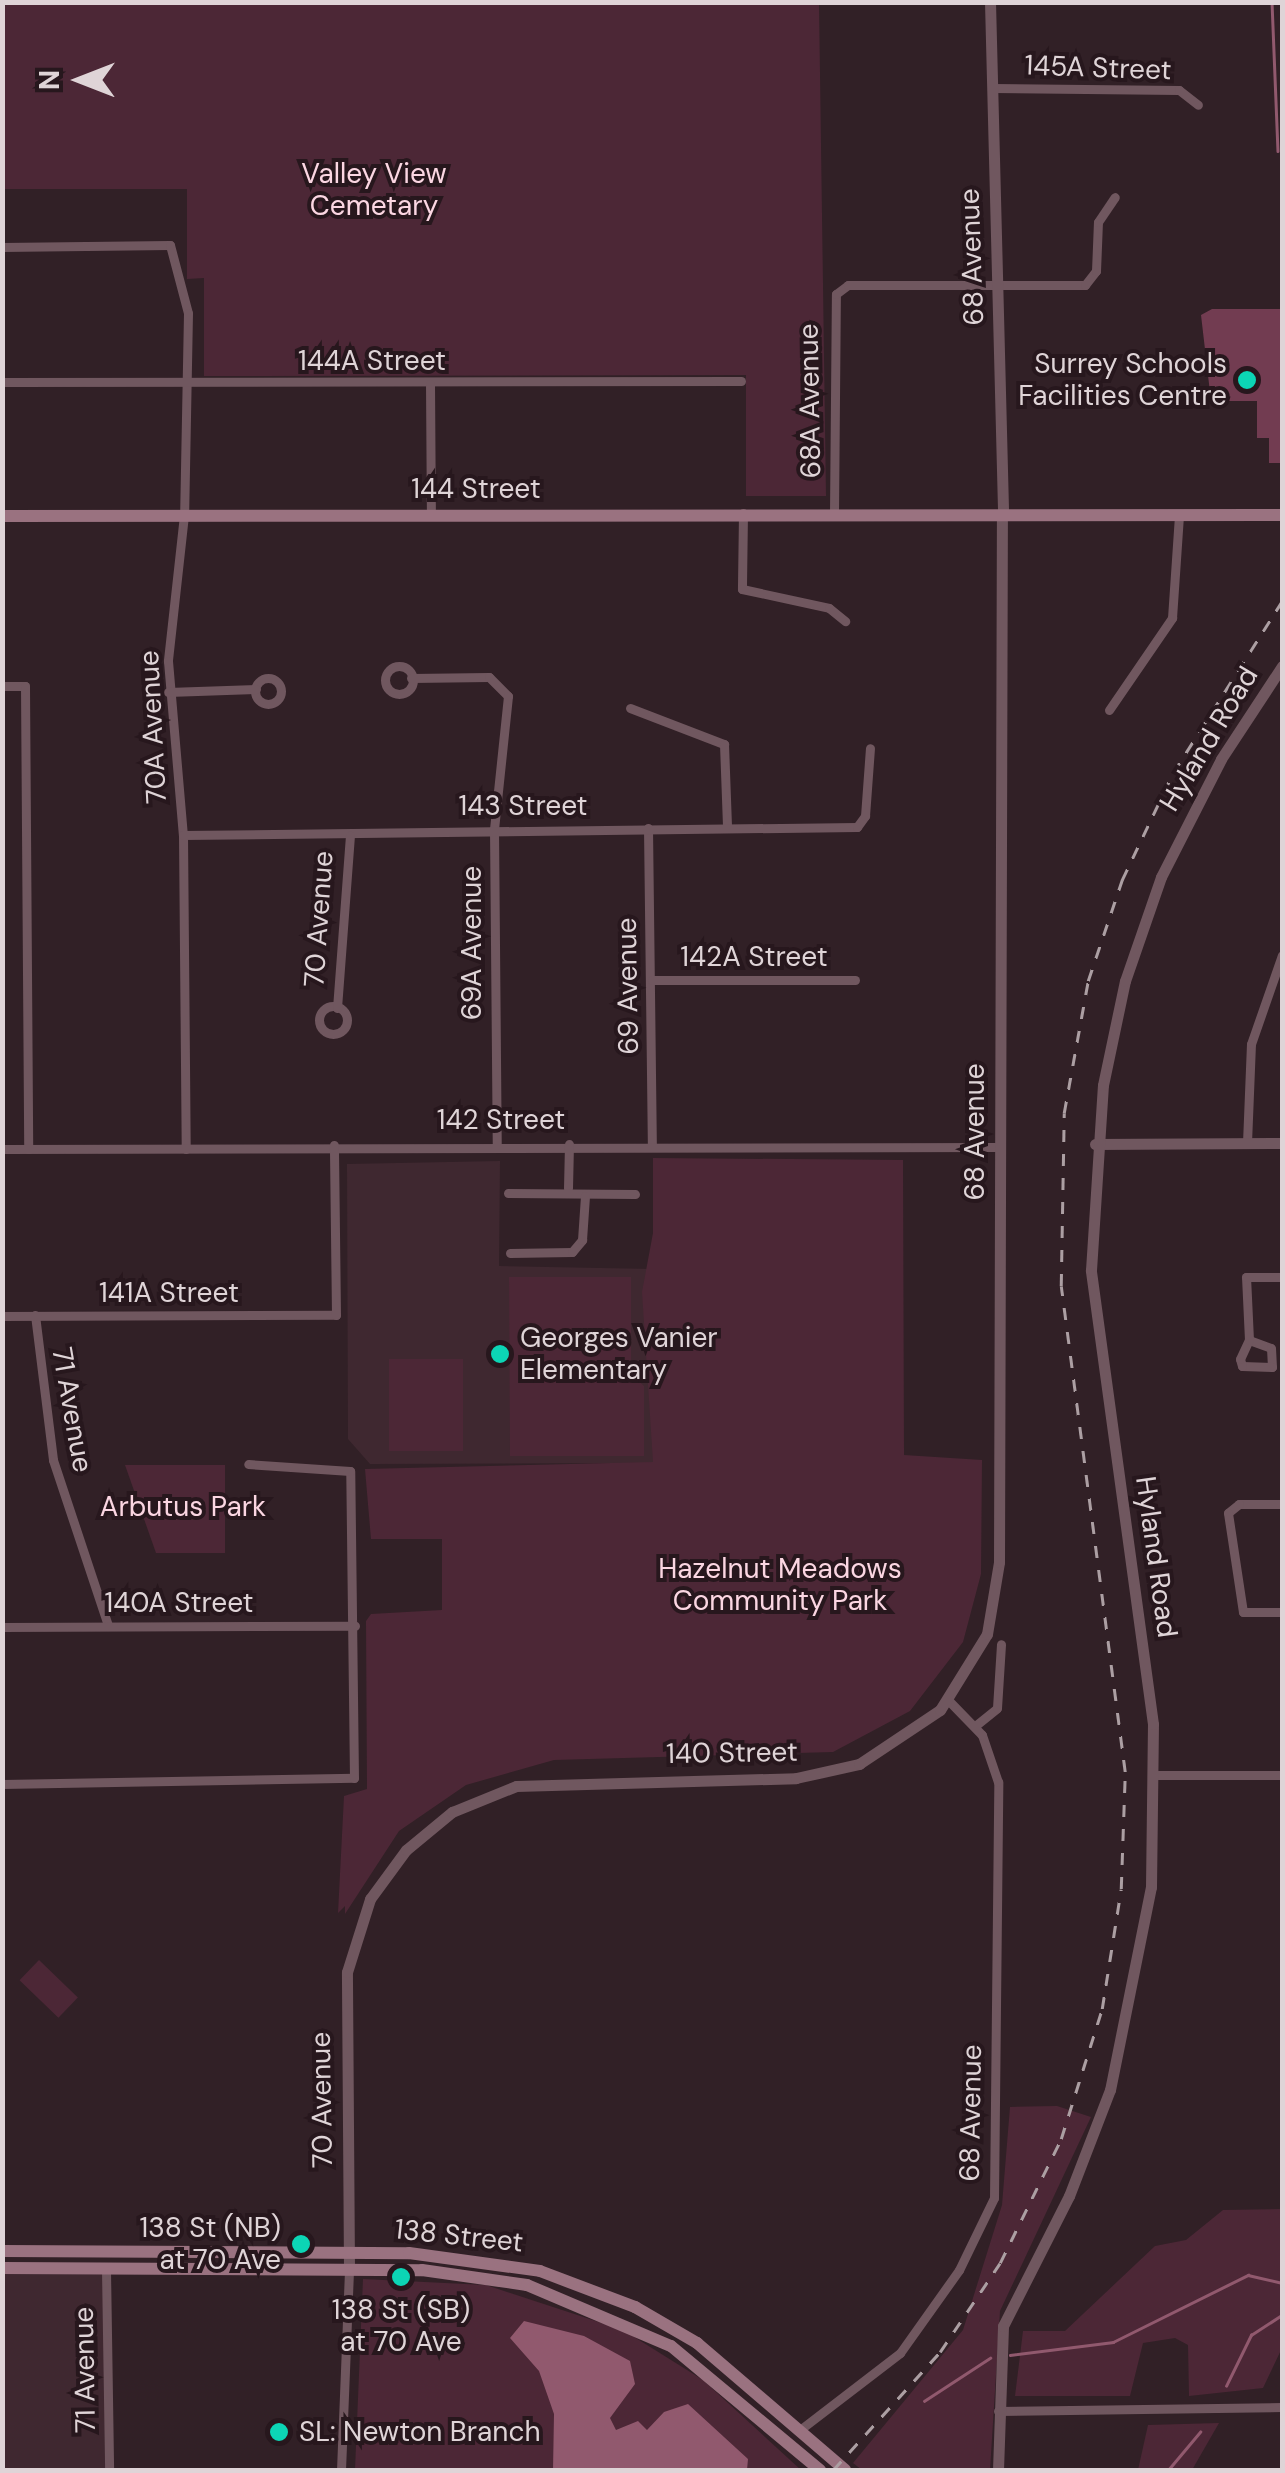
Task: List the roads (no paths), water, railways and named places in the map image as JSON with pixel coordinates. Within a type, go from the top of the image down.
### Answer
[{"type":"main road","name":"144 Street","points":[[2,516],[1282,515]]},
{"type":"main road","name":"138 Street","points":[[2,2252],[468,2257],[582,2284],[697,2343],[846,2470]]},
{"type":"main road","name":"138 Street","points":[[2,2268],[349,2269],[480,2276],[609,2314],[703,2368],[820,2470]]},
{"type":"street","name":"68 Avenue","points":[[800,2429],[900,2353],[966,2258],[994,2198],[998,1782],[975,1726],[949,1701],[982,1648],[998,1586],[1002,513],[990,2]]},
{"type":"street","name":"145A Street","points":[[992,88],[1179,90],[1198,105]]},
{"type":"street","points":[[997,286],[1091,282],[1097,227],[1115,197]]},
{"type":"street","name":"70A Avenue","points":[[2,247],[170,245],[188,313],[184,515],[168,692],[183,835],[186,1149]]},
{"type":"street","name":"68A Avenue","points":[[834,513],[832,307],[840,291],[997,286]]},
{"type":"street","name":"144A Street","points":[[2,382],[741,381]]},
{"type":"street","points":[[430,384],[431,514]]},
{"type":"street","points":[[743,513],[742,589],[829,608],[845,621]]},
{"type":"street","points":[[1109,710],[1172,618],[1178,514]]},
{"type":"street","name":"Hyland Road","points":[[998,2470],[1003,2326],[1082,2168],[1126,2036],[1150,1902],[1156,1775],[1093,1292],[1095,1144],[1119,1004],[1156,891],[1204,789],[1282,666]]},
{"type":"street","name":"69A Avenue","points":[[411,678],[482,677],[504,684],[509,737],[494,829],[497,1144]]},
{"type":"street","points":[[2,686],[25,686],[28,1149]]},
{"type":"street","points":[[168,692],[256,689]]},
{"type":"street","points":[[630,708],[724,744],[727,827]]},
{"type":"street","name":"143 Street","points":[[183,835],[863,826],[870,748]]},
{"type":"street","name":"69 Avenue","points":[[648,828],[652,1144]]},
{"type":"street","name":"70 Avenue","points":[[338,1008],[350,835]]},
{"type":"street","points":[[1247,1143],[1251,1044],[1279,974],[1282,955]]},
{"type":"street","name":"142A Street","points":[[652,980],[856,980]]},
{"type":"street","points":[[1095,1144],[1282,1143]]},
{"type":"street","name":"142 Street","points":[[2,1149],[497,1144],[1000,1147]]},
{"type":"street","points":[[568,1188],[569,1144]]},
{"type":"street","name":"141A Street","points":[[2,1316],[336,1315],[334,1146]]},
{"type":"street","points":[[508,1193],[568,1188],[586,1196],[635,1194]]},
{"type":"street","points":[[510,1253],[572,1252],[582,1240],[586,1196]]},
{"type":"street","points":[[1249,1340],[1246,1277],[1282,1278]]},
{"type":"street","name":"71 Avenue","points":[[34,1316],[53,1460],[108,1625]]},
{"type":"street","points":[[2,1784],[354,1778],[355,1626],[347,1467],[248,1464]]},
{"type":"street","points":[[1282,1504],[1231,1506],[1243,1612],[1282,1612]]},
{"type":"street","name":"140A Street","points":[[2,1626],[355,1626]]},
{"type":"street","points":[[975,1726],[997,1708],[1000,1644]]},
{"type":"street","name":"140 Street","points":[[494,1793],[555,1781],[828,1774],[893,1748],[949,1701]]},
{"type":"street","points":[[1156,1775],[1282,1775]]},
{"type":"street","name":"70 Avenue","points":[[341,2470],[349,2269],[346,2008],[357,1927],[406,1850],[452,1812],[494,1793]]},
{"type":"street","name":"71 Avenue","points":[[106,2270],[109,2470]]},
{"type":"street","points":[[998,2411],[1282,2407]]},
{"type":"waterway","points":[[1272,2],[1278,151]]},
{"type":"waterway","points":[[1010,2355],[1113,2342],[1248,2275],[1282,2283]]},
{"type":"waterway","points":[[1226,2386],[1251,2335],[1282,2315]]},
{"type":"waterway","points":[[924,2401],[990,2358]]},
{"type":"waterway","points":[[1168,2470],[1200,2432]]},
{"type":"railway","points":[[833,2470],[940,2352],[1000,2263],[1061,2139],[1102,2009],[1121,1889],[1125,1772],[1061,1286],[1064,1113],[1088,981],[1122,880],[1173,773],[1282,601]]},
{"type":"place","name":"Surrey Schools Facilities Centre","points":[[1247,380]]},
{"type":"place","name":"Georges Vanier Elementary","points":[[500,1354]]},
{"type":"place","name":"138 St (NB) at 70 Ave","points":[[301,2244]]},
{"type":"place","name":"138 St (SB) at 70 Ave","points":[[401,2277]]},
{"type":"place","name":"SL: Newton Branch","points":[[279,2432]]},
{"type":"park label","name":"Valley View Cemetary","points":[[374,190]]},
{"type":"park label","name":"Arbutus Park","points":[[183,1507]]},
{"type":"park label","name":"Hazelnut Meadows Community Park","points":[[780,1585]]}]
